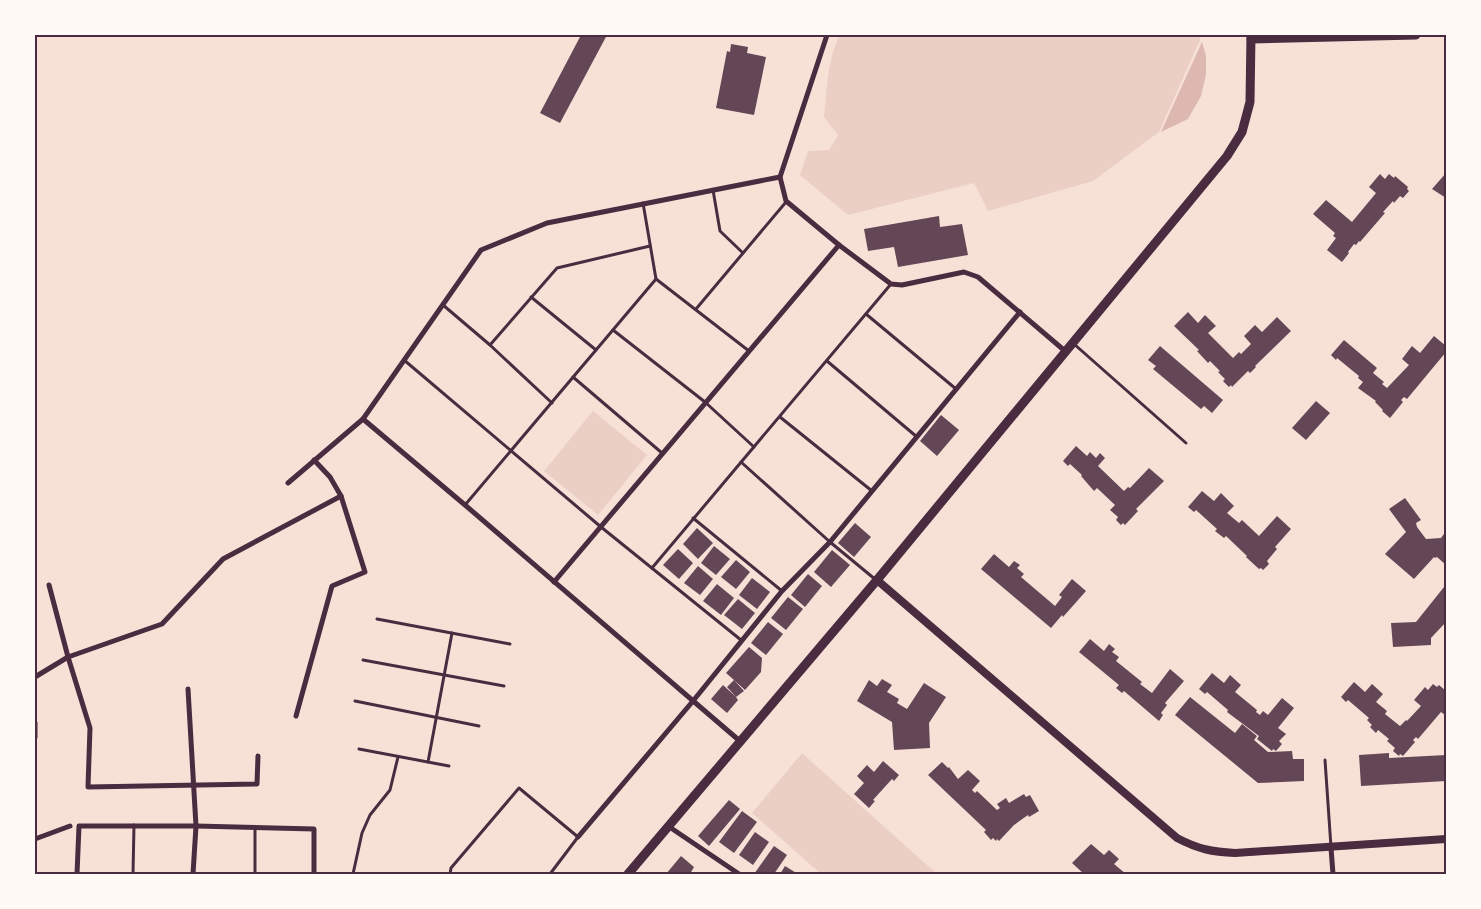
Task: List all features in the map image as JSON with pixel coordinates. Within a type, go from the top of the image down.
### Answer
[{"type":"main road","points":[[628,874],[877,580],[1227,156],[1242,132],[1250,102],[1251,37],[1416,35]]},
{"type":"street","points":[[827,35],[780,177],[786,201],[839,245],[891,284],[902,285],[964,272],[978,277],[1065,351]]},
{"type":"street","points":[[288,483],[363,419],[482,250],[547,223],[780,177]]},
{"type":"street","points":[[554,582],[839,245]]},
{"type":"street","points":[[578,837],[693,701],[782,591],[830,542],[1020,312]]},
{"type":"street","points":[[363,419],[740,742]]},
{"type":"street","points":[[296,716],[332,586],[365,572],[341,496],[330,477],[314,460]]},
{"type":"street","points":[[35,676],[68,657],[162,624],[223,559],[341,496]]},
{"type":"street","points":[[877,580],[1177,838],[1194,847],[1214,852],[1235,853],[1446,839]]},
{"type":"street","points":[[49,586],[90,728],[88,786],[258,784],[258,756]]},
{"type":"street","points":[[188,688],[196,826],[193,874]]},
{"type":"street","points":[[35,723],[35,737]]},
{"type":"street","points":[[77,874],[79,826],[134,825],[314,829],[314,874]]},
{"type":"street","points":[[35,839],[70,826]]},
{"type":"street","points":[[667,826],[739,874]]},
{"type":"street","points":[[1331,848],[1332,874]]},
{"type":"lane","points":[[713,189],[720,231],[743,253]]},
{"type":"lane","points":[[696,310],[786,201]]},
{"type":"lane","points":[[643,203],[656,279],[748,351]]},
{"type":"lane","points":[[490,345],[557,268],[650,246]]},
{"type":"lane","points":[[465,505],[656,279]]},
{"type":"lane","points":[[652,568],[891,284]]},
{"type":"lane","points":[[531,297],[596,350]]},
{"type":"lane","points":[[443,305],[490,345],[552,403]]},
{"type":"lane","points":[[866,314],[956,390]]},
{"type":"lane","points":[[613,330],[705,402],[754,446]]},
{"type":"lane","points":[[1072,342],[1186,443]]},
{"type":"lane","points":[[404,360],[601,527],[742,640]]},
{"type":"lane","points":[[827,361],[917,437]]},
{"type":"lane","points":[[573,377],[662,453]]},
{"type":"lane","points":[[780,417],[872,492]]},
{"type":"lane","points":[[741,462],[830,542],[877,580]]},
{"type":"lane","points":[[693,518],[782,591]]},
{"type":"lane","points":[[377,619],[510,644]]},
{"type":"lane","points":[[428,762],[452,633]]},
{"type":"lane","points":[[363,660],[504,686]]},
{"type":"lane","points":[[355,701],[479,726]]},
{"type":"lane","points":[[359,749],[450,766]]},
{"type":"lane","points":[[353,874],[362,832],[370,814],[390,790],[398,757]]},
{"type":"lane","points":[[1325,760],[1331,848]]},
{"type":"lane","points":[[450,874],[451,868],[520,788],[578,837],[550,874]]},
{"type":"lane","points":[[133,874],[134,825]]},
{"type":"lane","points":[[255,827],[255,874]]},
{"type":"shaded area","points":[[840,35],[1200,35],[1200,40],[1159,132],[1093,181],[988,211],[974,183],[848,215],[800,175],[808,151],[829,150],[838,135],[824,117],[832,54]]},
{"type":"shaded area","points":[[1202,42],[1206,56],[1206,75],[1201,96],[1188,119],[1161,132]]},
{"type":"shaded area","points":[[593,411],[647,455],[598,515],[544,471]]},
{"type":"shaded area","points":[[802,753],[937,874],[821,874],[752,813]]},
{"type":"building","points":[[581,35],[607,35],[560,123],[540,113]]},
{"type":"building","points":[[731,44],[748,47],[747,53],[766,57],[754,115],[716,108],[727,51],[730,52]]},
{"type":"building","points":[[1446,173],[1446,198],[1432,189]]},
{"type":"building","points":[[1380,174],[1385,179],[1389,174],[1394,178],[1395,176],[1408,187],[1409,191],[1403,198],[1400,196],[1394,203],[1393,201],[1360,242],[1356,245],[1354,244],[1342,262],[1327,250],[1336,238],[1333,236],[1335,233],[1313,214],[1326,200],[1352,222],[1376,193],[1369,187]]},
{"type":"building","points":[[939,216],[940,227],[962,224],[968,255],[898,267],[894,247],[868,251],[864,229]]},
{"type":"building","points":[[1188,312],[1198,323],[1205,315],[1216,326],[1208,333],[1233,358],[1239,352],[1241,354],[1251,344],[1244,336],[1255,325],[1262,332],[1277,317],[1291,331],[1250,373],[1248,371],[1232,387],[1231,385],[1229,387],[1223,381],[1225,379],[1218,372],[1220,371],[1210,361],[1208,363],[1197,351],[1199,350],[1174,326]]},
{"type":"building","points":[[1434,336],[1446,346],[1446,352],[1407,399],[1404,397],[1401,400],[1403,402],[1390,418],[1382,411],[1376,401],[1358,388],[1363,382],[1358,378],[1359,376],[1331,355],[1344,340],[1377,368],[1373,373],[1384,382],[1382,384],[1387,388],[1409,365],[1402,359],[1412,346],[1420,353]]},
{"type":"building","points":[[1160,346],[1223,400],[1212,413],[1204,406],[1201,409],[1153,369],[1156,366],[1148,360]]},
{"type":"building","points":[[1316,401],[1330,413],[1306,440],[1292,428]]},
{"type":"building","points":[[941,415],[959,430],[937,456],[920,441]]},
{"type":"building","points":[[1076,446],[1087,456],[1090,452],[1096,458],[1100,453],[1105,458],[1098,466],[1124,491],[1128,487],[1130,488],[1149,468],[1164,481],[1136,509],[1138,511],[1125,525],[1123,523],[1121,525],[1116,520],[1118,517],[1110,510],[1115,505],[1097,488],[1094,491],[1082,475],[1070,464],[1068,466],[1063,461]]},
{"type":"building","points":[[1202,491],[1214,501],[1221,493],[1234,506],[1227,513],[1239,523],[1242,520],[1259,536],[1277,516],[1291,529],[1275,547],[1277,549],[1267,561],[1269,564],[1263,570],[1259,569],[1226,536],[1224,538],[1215,531],[1217,529],[1196,510],[1194,512],[1188,507]]},
{"type":"building","points":[[1405,498],[1421,520],[1416,523],[1417,527],[1426,539],[1441,538],[1446,531],[1446,565],[1437,557],[1434,557],[1414,579],[1385,554],[1406,532],[1389,509]]},
{"type":"building","points":[[855,523],[871,537],[854,557],[838,543]]},
{"type":"building","points":[[697,528],[713,543],[698,559],[683,544]]},
{"type":"building","points":[[714,546],[730,559],[716,575],[701,563]]},
{"type":"building","points":[[678,549],[693,563],[679,579],[663,565]]},
{"type":"building","points":[[832,550],[850,565],[831,587],[814,572]]},
{"type":"building","points":[[994,554],[1009,567],[1014,561],[1020,565],[1017,568],[1024,574],[1021,577],[1055,606],[1062,597],[1059,595],[1072,579],[1086,591],[1051,628],[981,569]]},
{"type":"building","points":[[736,560],[750,572],[736,589],[721,577]]},
{"type":"building","points":[[698,566],[713,579],[700,595],[684,583]]},
{"type":"building","points":[[808,574],[822,586],[805,607],[791,595]]},
{"type":"building","points":[[752,578],[770,592],[757,609],[739,595]]},
{"type":"building","points":[[717,584],[734,598],[721,615],[703,601]]},
{"type":"building","points":[[1444,587],[1446,588],[1446,622],[1431,638],[1431,645],[1393,647],[1391,623],[1416,622]]},
{"type":"building","points":[[788,597],[803,609],[786,630],[771,618]]},
{"type":"building","points":[[738,599],[755,613],[742,629],[724,615]]},
{"type":"building","points":[[768,622],[783,634],[766,655],[751,643]]},
{"type":"building","points":[[1090,639],[1104,651],[1109,644],[1115,649],[1112,652],[1119,657],[1116,661],[1142,682],[1140,684],[1152,693],[1170,669],[1184,681],[1165,703],[1167,705],[1161,713],[1163,715],[1159,721],[1124,691],[1122,693],[1116,688],[1119,685],[1079,652]]},
{"type":"building","points":[[749,647],[762,658],[761,672],[745,690],[726,673]]},
{"type":"building","points":[[1212,673],[1224,683],[1230,675],[1241,685],[1235,692],[1257,710],[1256,712],[1260,715],[1263,711],[1268,715],[1282,698],[1294,708],[1278,728],[1286,734],[1279,741],[1282,744],[1276,751],[1273,749],[1272,751],[1257,739],[1259,736],[1227,712],[1228,710],[1207,692],[1205,694],[1199,689]]},
{"type":"building","points":[[882,679],[892,685],[887,692],[899,699],[897,703],[907,709],[924,683],[946,697],[929,723],[930,748],[894,750],[892,722],[857,701],[869,680],[877,686]]},
{"type":"building","points":[[734,680],[744,691],[736,697],[727,687]]},
{"type":"building","points":[[1354,682],[1365,692],[1372,684],[1383,694],[1376,702],[1387,711],[1385,714],[1400,726],[1421,706],[1414,700],[1425,687],[1428,690],[1433,684],[1437,687],[1439,685],[1446,691],[1446,714],[1441,712],[1418,739],[1416,737],[1413,740],[1415,742],[1403,756],[1400,754],[1399,756],[1393,751],[1395,748],[1387,741],[1389,739],[1378,730],[1376,733],[1370,727],[1372,725],[1367,720],[1369,718],[1348,700],[1346,702],[1341,697]]},
{"type":"building","points":[[723,685],[738,700],[727,713],[711,699]]},
{"type":"building","points":[[1190,697],[1235,733],[1242,724],[1257,736],[1254,740],[1268,752],[1292,751],[1293,759],[1304,759],[1304,781],[1258,783],[1175,715]]},
{"type":"building","points":[[1389,753],[1389,758],[1446,755],[1446,781],[1361,786],[1359,755]]},
{"type":"building","points":[[883,761],[899,775],[894,781],[892,779],[873,800],[875,801],[869,808],[854,794],[864,783],[857,776],[867,765],[874,772]]},
{"type":"building","points":[[942,762],[949,767],[958,779],[968,770],[980,781],[972,790],[975,793],[977,791],[997,810],[1000,808],[997,804],[1006,798],[1009,803],[1024,794],[1026,797],[1030,795],[1039,811],[1029,817],[1028,815],[1014,825],[999,841],[993,838],[991,840],[984,832],[986,830],[928,775]]},
{"type":"building","points":[[729,800],[740,809],[709,846],[698,836]]},
{"type":"building","points":[[742,811],[757,822],[734,853],[719,842]]},
{"type":"building","points":[[755,832],[769,842],[753,865],[739,855]]},
{"type":"building","points":[[1091,844],[1104,855],[1109,850],[1119,859],[1114,864],[1126,874],[1084,874],[1072,863]]},
{"type":"building","points":[[774,846],[787,855],[774,874],[754,874]]},
{"type":"building","points":[[681,856],[694,867],[690,874],[666,874]]},
{"type":"building","points":[[785,866],[798,874],[780,874]]}]
